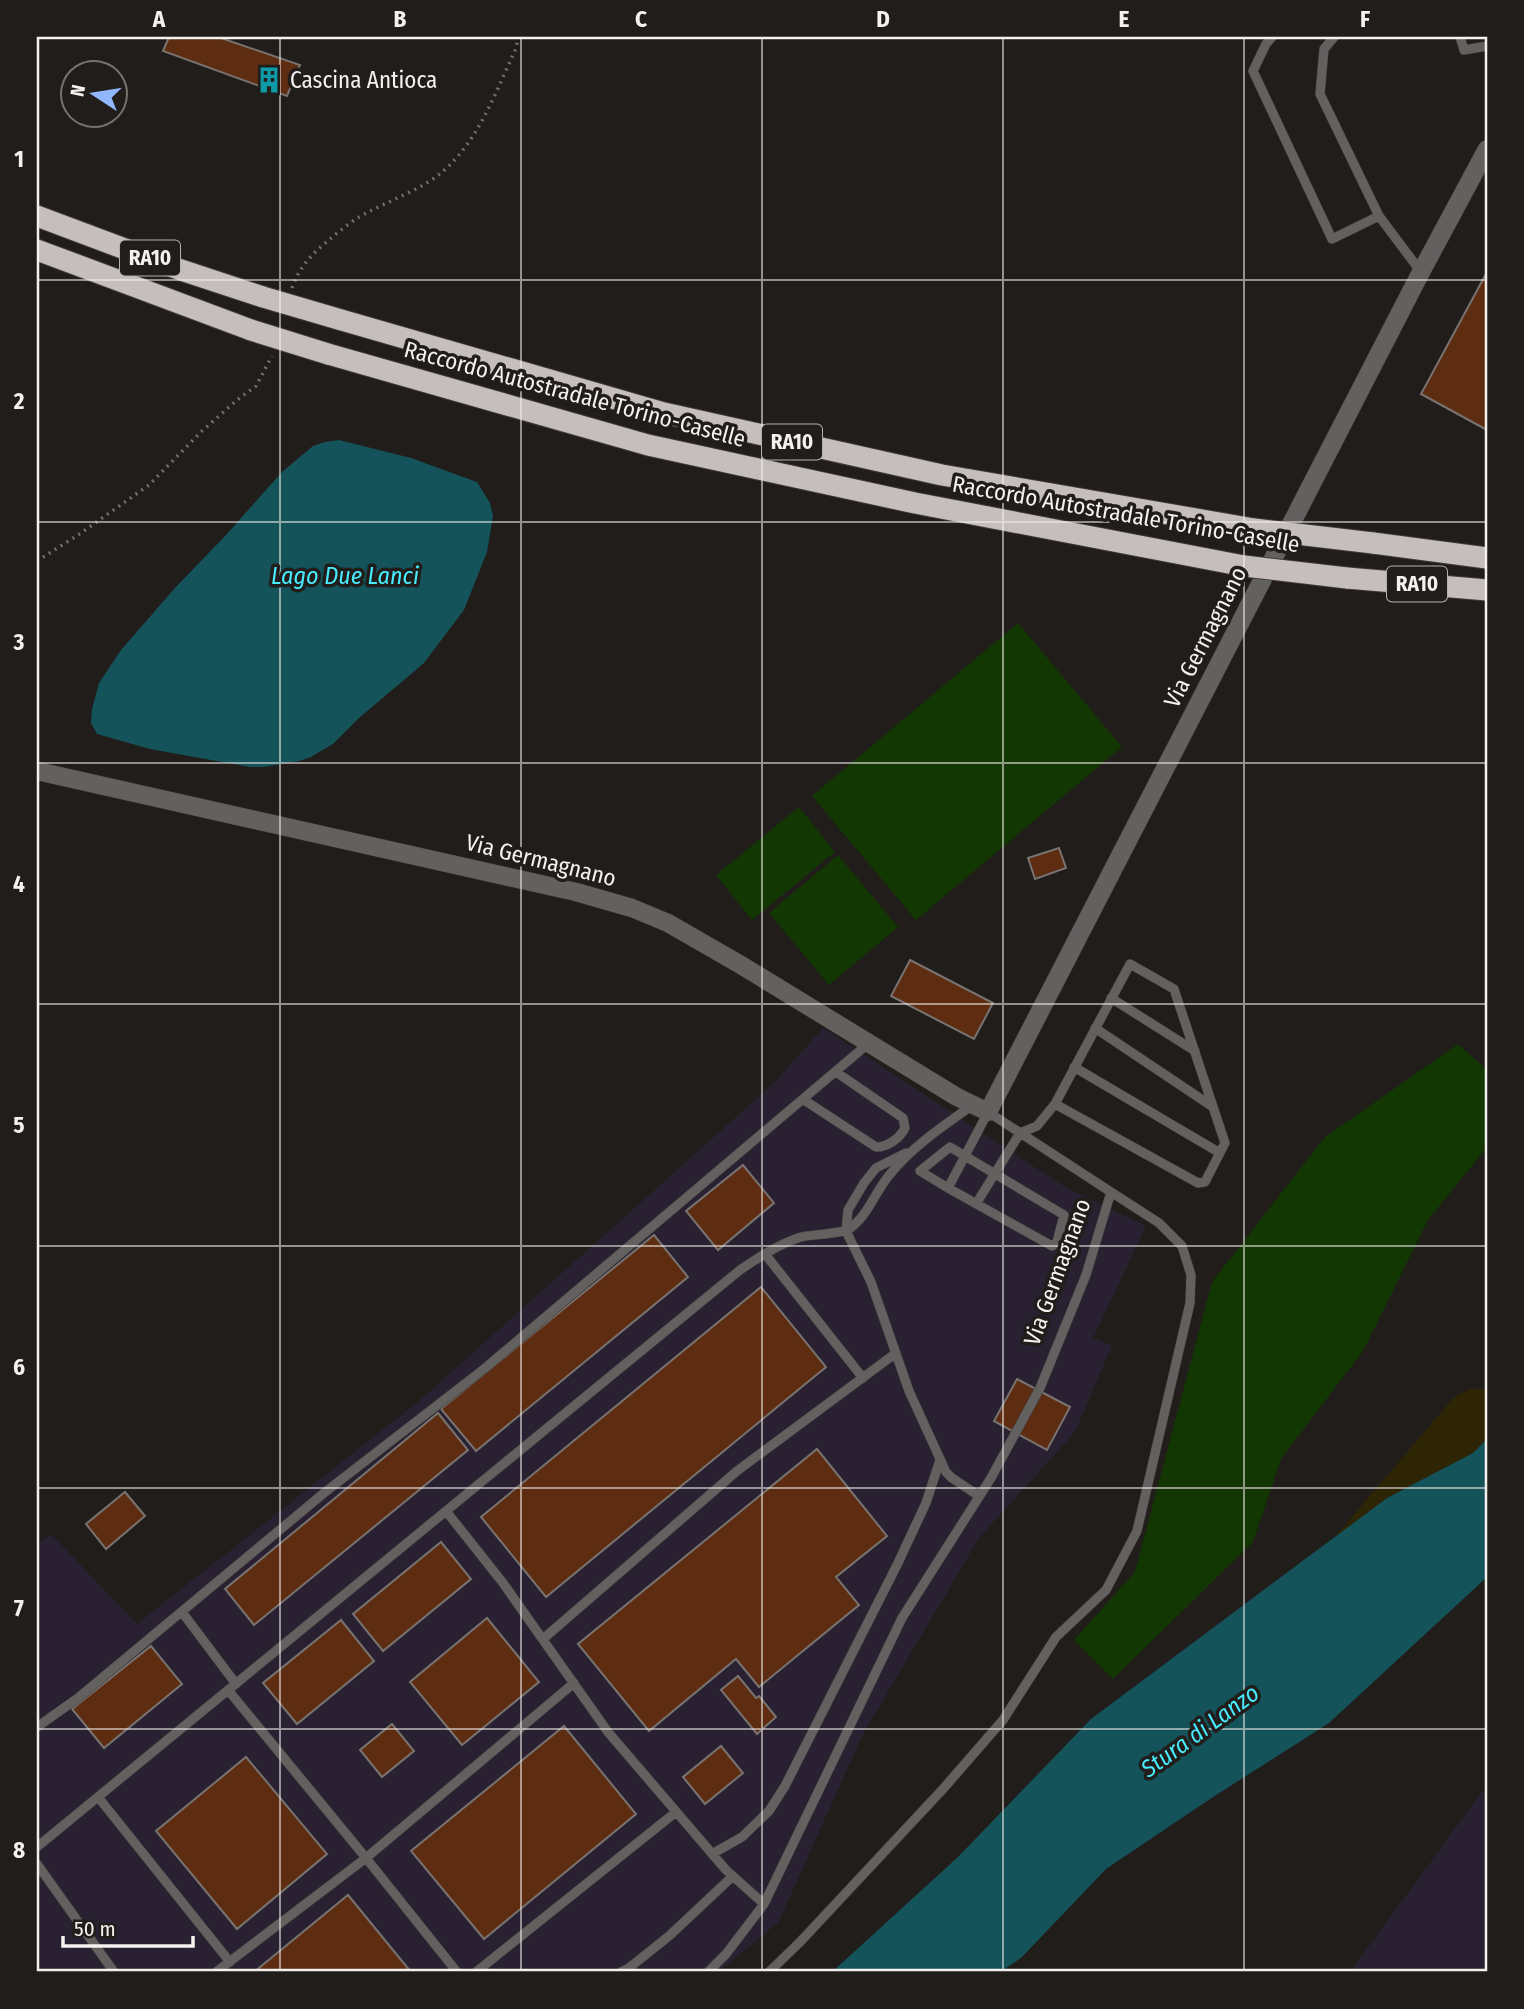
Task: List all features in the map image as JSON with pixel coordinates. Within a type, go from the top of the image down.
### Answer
[{"type":"highway","name":"Raccordo Autostradale Torino-Caselle","points":[[37,216],[181,270],[263,297],[664,413],[942,475],[1254,529],[1487,558]]},
{"type":"highway","name":"Raccordo Autostradale Torino-Caselle","points":[[37,250],[251,330],[648,445],[915,503],[1244,566],[1487,590]]},
{"type":"street","name":"Via Germagnano","points":[[37,771],[576,892],[632,908],[668,923],[731,959],[957,1097],[981,1108],[1487,149]]},
{"type":"lane","points":[[1272,37],[1253,71],[1332,239],[1379,216]]},
{"type":"lane","points":[[1334,37],[1324,48],[1320,94],[1379,216],[1421,272]]},
{"type":"lane","points":[[1460,37],[1464,50],[1487,46]]},
{"type":"lane","points":[[976,1204],[1020,1133],[1037,1126],[1055,1104],[1130,964],[1174,989],[1226,1143],[1205,1182],[1198,1183],[1055,1104]]},
{"type":"lane","points":[[1111,998],[1195,1051]]},
{"type":"lane","points":[[1095,1028],[1214,1108]]},
{"type":"lane","points":[[37,1727],[78,1698],[324,1493],[484,1369],[869,1043]]},
{"type":"lane","points":[[1074,1067],[1220,1153]]},
{"type":"lane","points":[[804,1100],[876,1147],[885,1146],[903,1133],[903,1118],[836,1072]]},
{"type":"lane","points":[[979,1496],[946,1472],[909,1391],[872,1282],[846,1231],[848,1210],[876,1168],[913,1150],[981,1108]]},
{"type":"lane","points":[[948,1188],[965,1157],[981,1108]]},
{"type":"lane","name":"Via Germagnano","points":[[708,1972],[726,1954],[764,1904],[902,1618],[979,1496],[1040,1388],[1086,1275],[1111,1192],[981,1108]]},
{"type":"lane","points":[[950,1147],[994,1173],[1064,1215],[1057,1242],[1052,1246],[920,1171],[950,1147]]},
{"type":"lane","points":[[37,1847],[740,1270],[765,1254],[801,1237],[846,1231],[863,1217],[889,1175],[913,1150]]},
{"type":"lane","points":[[769,1972],[943,1788],[1003,1720],[1056,1637],[1106,1590],[1137,1531],[1190,1303],[1191,1275],[1182,1245],[1159,1223],[1111,1192]]},
{"type":"lane","points":[[765,1254],[863,1378]]},
{"type":"lane","points":[[543,1639],[737,1471],[897,1353]]},
{"type":"lane","points":[[712,1854],[742,1838],[769,1811],[785,1786],[897,1565],[926,1503],[940,1460]]},
{"type":"lane","points":[[446,1511],[503,1583],[608,1732],[712,1854],[764,1904]]},
{"type":"lane","points":[[182,1612],[232,1687],[457,1972]]},
{"type":"lane","points":[[216,1972],[366,1858],[574,1683]]},
{"type":"lane","points":[[98,1797],[230,1962]]},
{"type":"lane","points":[[476,1972],[677,1812]]},
{"type":"lane","points":[[37,1864],[114,1972]]},
{"type":"lane","points":[[625,1970],[669,1936],[733,1876]]},
{"type":"path","points":[[296,278],[309,257],[339,231],[358,217],[415,190],[440,174],[463,152],[478,128],[512,58],[517,37]]},
{"type":"path","points":[[37,561],[149,485],[202,431],[256,386],[272,358]]},
{"type":"shaded area","points":[[823,1028],[1065,1187],[1146,1226],[1093,1338],[1112,1345],[1075,1432],[979,1538],[863,1734],[778,1923],[718,1972],[37,1972],[37,1545],[51,1534],[137,1624],[419,1401],[774,1083]]},
{"type":"shaded area","points":[[1487,1785],[1487,1972],[1350,1972]]},
{"type":"green space","points":[[1018,623],[1122,747],[916,920],[812,796]]},
{"type":"green space","points":[[799,807],[835,852],[752,920],[716,875]]},
{"type":"green space","points":[[838,855],[898,927],[829,985],[769,913]]},
{"type":"green space","points":[[1458,1044],[1487,1070],[1487,1147],[1428,1220],[1363,1351],[1281,1459],[1253,1542],[1113,1679],[1074,1640],[1135,1572],[1212,1282],[1325,1137]]},
{"type":"sand","points":[[1472,1388],[1487,1390],[1487,1439],[1473,1453],[1387,1498],[1335,1537],[1453,1398]]},
{"type":"water","name":"Lago Due Lanci","points":[[339,440],[411,458],[477,482],[490,503],[493,516],[487,552],[464,610],[424,663],[359,718],[333,744],[299,761],[250,767],[150,749],[97,734],[91,723],[99,683],[121,650],[282,472],[313,446]]},
{"type":"water","name":"Stura di Lanzo","points":[[1487,1439],[1487,1577],[1329,1723],[1106,1869],[1021,1958],[1000,1972],[832,1972],[958,1857],[1091,1719],[1387,1498],[1473,1453]]},
{"type":"building","name":"Cascina Antioca","points":[[169,37],[218,37],[300,65],[287,96],[163,51]]},
{"type":"building","points":[[1487,272],[1487,430],[1421,394]]},
{"type":"building","points":[[1059,848],[1066,868],[1035,879],[1028,858]]},
{"type":"building","points":[[910,960],[993,1003],[974,1039],[891,996]]},
{"type":"building","points":[[743,1165],[774,1203],[718,1250],[686,1211]]},
{"type":"building","points":[[654,1235],[688,1277],[476,1451],[441,1409]]},
{"type":"building","points":[[761,1287],[826,1367],[546,1597],[481,1517]]},
{"type":"building","points":[[1017,1379],[1070,1407],[1047,1450],[994,1421]]},
{"type":"building","points":[[438,1413],[468,1450],[254,1625],[225,1589]]},
{"type":"building","points":[[817,1449],[887,1536],[836,1577],[859,1605],[759,1687],[736,1659],[649,1731],[578,1644]]},
{"type":"building","points":[[125,1492],[145,1516],[106,1549],[86,1524]]},
{"type":"building","points":[[441,1542],[471,1579],[383,1651],[353,1614]]},
{"type":"building","points":[[487,1618],[539,1682],[462,1745],[410,1682]]},
{"type":"building","points":[[341,1620],[374,1661],[297,1724],[263,1683]]},
{"type":"building","points":[[151,1646],[182,1684],[104,1748],[72,1709]]},
{"type":"building","points":[[738,1676],[776,1717],[757,1734],[721,1690]]},
{"type":"building","points":[[392,1724],[414,1751],[382,1777],[360,1750]]},
{"type":"building","points":[[564,1726],[636,1814],[484,1939],[411,1851]]},
{"type":"building","points":[[721,1746],[743,1773],[705,1804],[683,1777]]},
{"type":"building","points":[[246,1757],[327,1854],[237,1929],[156,1831]]},
{"type":"building","points":[[348,1895],[411,1972],[254,1972]]},
{"type":"place","name":"Cascina Antioca","points":[[269,80]]}]
